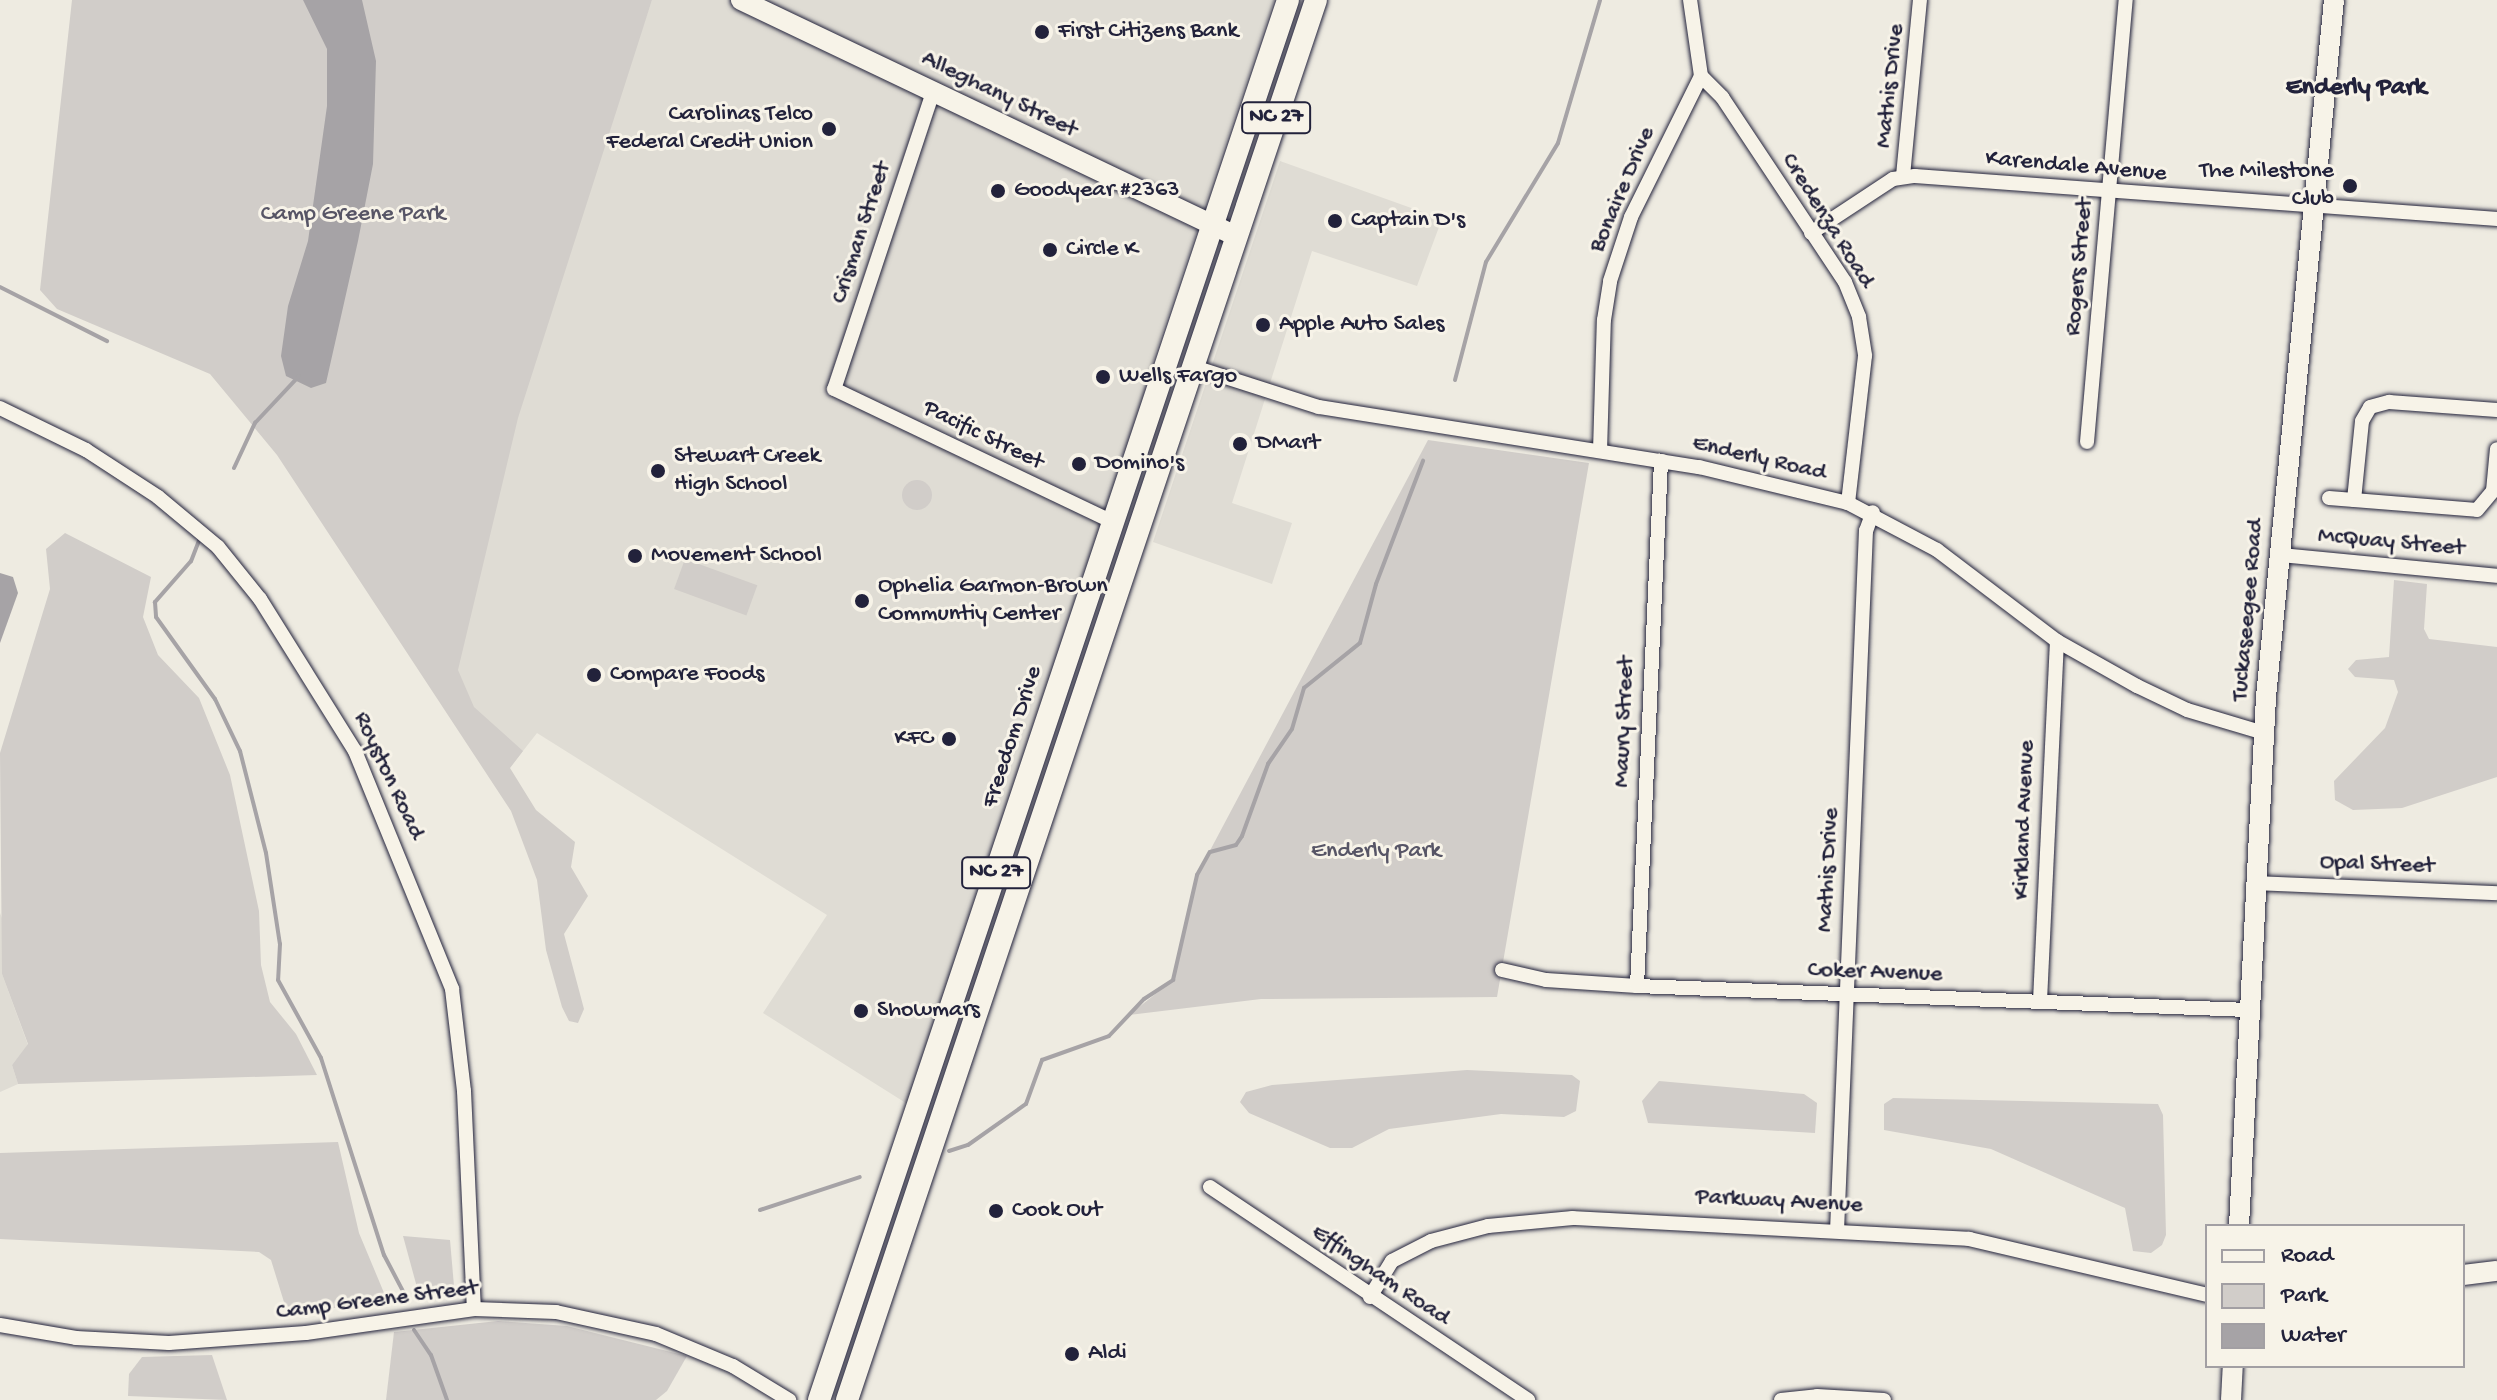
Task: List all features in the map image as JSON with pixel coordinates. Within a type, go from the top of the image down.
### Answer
[{"type":"main road","name":"Alleghany Street","points":[[741,0],[1236,236]]},
{"type":"main road","name":"Freedom Drive","points":[[819,1400],[1288,0]]},
{"type":"main road","name":"NC 27","points":[[847,1400],[1316,0]]},
{"type":"main road","name":"Tuckaseegee Road","points":[[2239,1224],[2264,733],[2334,0]]},
{"type":"main road","points":[[1093,661],[1096,624],[1125,538],[1113,522]]},
{"type":"main road","points":[[984,990],[974,977],[992,923],[990,889]]},
{"type":"main road","points":[[2465,1275],[2497,1271]]},
{"type":"main road","points":[[2231,1400],[2233,1368]]},
{"type":"street","points":[[1690,0],[1701,76]]},
{"type":"street","name":"Mathis Drive","points":[[1903,176],[1920,0]]},
{"type":"street","name":"Rogers Street","points":[[2087,442],[2126,0]]},
{"type":"street","name":"Credenza Road","points":[[1701,76],[1722,97],[1845,282],[1863,336],[1862,397],[1848,503]]},
{"type":"street","name":"Bonaire Drive","points":[[1600,451],[1604,320],[1610,281],[1631,217],[1701,76]]},
{"type":"street","name":"Crisman Street","points":[[834,389],[933,92]]},
{"type":"street","points":[[1811,233],[1903,176]]},
{"type":"street","name":"Karendale Avenue","points":[[1903,176],[2497,219]]},
{"type":"street","name":"Enderly Road","points":[[1191,366],[1319,407],[1661,461],[1848,503],[1873,512],[1937,550],[2057,641],[2187,710],[2264,733]]},
{"type":"street","name":"Pacific Street","points":[[834,389],[1113,522]]},
{"type":"street","points":[[2354,500],[2362,421],[2370,407],[2389,402],[2497,410]]},
{"type":"street","name":"Royston Road","points":[[0,408],[86,450],[158,497],[218,547],[260,599],[355,751],[452,989],[464,1091],[474,1309]]},
{"type":"street","points":[[2329,498],[2477,510],[2493,491],[2497,449]]},
{"type":"street","name":"Maury Street","points":[[1637,986],[1661,461]]},
{"type":"street","name":"Mathis Drive","points":[[1837,1231],[1866,531],[1873,512]]},
{"type":"street","name":"McQuay Street","points":[[2280,555],[2497,576]]},
{"type":"street","name":"Kirkland Avenue","points":[[2040,1001],[2057,641]]},
{"type":"street","name":"Opal Street","points":[[2255,883],[2497,893]]},
{"type":"street","name":"Coker Avenue","points":[[1502,970],[1546,980],[1637,986],[2249,1010]]},
{"type":"street","name":"Effingham Road","points":[[1210,1187],[1528,1400]]},
{"type":"street","name":"Parkway Avenue","points":[[1370,1297],[1379,1277],[1401,1255],[1488,1226],[1573,1218],[1969,1239],[2205,1295]]},
{"type":"street","name":"Camp Greene Street","points":[[0,1325],[76,1338],[169,1343],[306,1333],[474,1309],[556,1312],[626,1325],[733,1366],[789,1400]]},
{"type":"street","points":[[1781,1400],[1817,1396],[1884,1400]]},
{"type":"shaded area","points":[[652,0],[733,0],[1199,224],[1155,354],[1111,517],[909,1105],[763,1013],[827,915],[537,733],[505,774],[425,658]]},
{"type":"shaded area","points":[[751,0],[1274,0],[1200,218]]},
{"type":"shaded area","points":[[1280,161],[1442,219],[1417,286],[1312,251],[1232,503],[1292,523],[1272,584],[1153,542]]},
{"type":"shaded area","points":[[0,913],[5,926],[2,974],[28,1045],[12,1065],[18,1084],[0,1092]]},
{"type":"green space","name":"Camp Greene Park","points":[[72,0],[652,0],[518,418],[458,670],[474,707],[523,751],[510,768],[536,810],[575,842],[571,867],[588,896],[564,934],[584,1009],[578,1023],[569,1021],[562,1007],[546,950],[537,880],[511,811],[277,455],[210,374],[57,309],[40,290]]},
{"type":"green space","name":"Enderly Park","points":[[1428,440],[1589,463],[1497,997],[1261,999],[1129,1015],[1173,980],[1197,875]]},
{"type":"green space","points":[[917,480],[928,484],[932,495],[928,506],[917,510],[906,506],[902,495],[906,484]]},
{"type":"green space","points":[[65,533],[151,577],[143,617],[158,655],[199,698],[230,775],[259,911],[261,965],[270,1002],[296,1034],[317,1075],[18,1084],[12,1065],[28,1044],[2,974],[0,753],[50,589],[46,549]]},
{"type":"green space","points":[[685,559],[757,585],[746,615],[674,589]]},
{"type":"green space","points":[[2394,580],[2427,584],[2424,629],[2429,639],[2497,647],[2497,777],[2402,808],[2353,810],[2335,800],[2334,781],[2385,728],[2398,692],[2394,680],[2355,677],[2348,669],[2356,660],[2389,657]]},
{"type":"green space","points":[[1467,1070],[1572,1075],[1580,1081],[1576,1111],[1564,1117],[1501,1114],[1389,1129],[1352,1148],[1330,1148],[1249,1113],[1240,1102],[1246,1092],[1272,1085]]},
{"type":"green space","points":[[1659,1081],[1804,1094],[1817,1103],[1815,1133],[1648,1123],[1642,1101]]},
{"type":"green space","points":[[1893,1098],[2158,1104],[2163,1115],[2166,1235],[2162,1245],[2151,1253],[2133,1251],[2125,1208],[1991,1149],[1884,1130],[1884,1104]]},
{"type":"green space","points":[[338,1142],[359,1233],[387,1300],[288,1315],[271,1260],[259,1252],[0,1239],[0,1153]]},
{"type":"green space","points":[[403,1236],[450,1240],[454,1286],[418,1291]]},
{"type":"green space","points":[[498,1321],[567,1326],[687,1356],[667,1391],[656,1400],[386,1400],[394,1332]]},
{"type":"green space","points":[[212,1355],[227,1400],[128,1396],[129,1374],[142,1357]]},
{"type":"water","points":[[303,0],[362,0],[376,61],[373,164],[358,241],[326,383],[311,388],[286,376],[281,356],[288,306],[308,241],[327,106],[327,49]]},
{"type":"water","points":[[0,573],[13,577],[18,593],[0,643]]},
{"type":"waterway","points":[[1455,380],[1486,262],[1558,143],[1600,0]]},
{"type":"waterway","points":[[0,287],[107,341]]},
{"type":"waterway","points":[[234,468],[255,423],[299,376]]},
{"type":"waterway","points":[[949,1151],[968,1145],[1026,1104],[1042,1060],[1109,1036],[1144,999],[1173,980],[1197,875],[1210,852],[1236,845],[1242,836],[1268,764],[1292,729],[1304,688],[1360,643],[1376,584],[1423,461]]},
{"type":"waterway","points":[[200,538],[191,561],[155,602],[156,617],[215,699],[240,751],[266,853],[280,944],[278,980],[321,1058],[384,1255],[405,1295]]},
{"type":"waterway","points":[[760,1210],[860,1177]]},
{"type":"waterway","points":[[414,1330],[431,1355],[447,1400]]},
{"type":"place","name":"First Citizens Bank","points":[[1042,32]]},
{"type":"place","name":"Carolinas Telco Federal Credit Union","points":[[829,129]]},
{"type":"place","name":"The Milestone Club","points":[[2350,186]]},
{"type":"place","name":"Goodyear #2363","points":[[998,191]]},
{"type":"place","name":"Captain D's","points":[[1335,221]]},
{"type":"place","name":"Circle K","points":[[1050,250]]},
{"type":"place","name":"Apple Auto Sales","points":[[1263,325]]},
{"type":"place","name":"Wells Fargo","points":[[1103,377]]},
{"type":"place","name":"DMart","points":[[1240,444]]},
{"type":"place","name":"Domino's","points":[[1079,464]]},
{"type":"place","name":"Stewart Creek High School","points":[[658,471]]},
{"type":"place","name":"Movement School","points":[[635,556]]},
{"type":"place","name":"Ophelia Garmon-Brown Communtiy Center","points":[[862,601]]},
{"type":"place","name":"Compare Foods","points":[[594,675]]},
{"type":"place","name":"KFC","points":[[949,739]]},
{"type":"place","name":"Showmars","points":[[861,1011]]},
{"type":"place","name":"Cook Out","points":[[996,1211]]},
{"type":"place","name":"Aldi","points":[[1072,1354]]},
{"type":"district","name":"Enderly Park","points":[[2356,89]]}]
